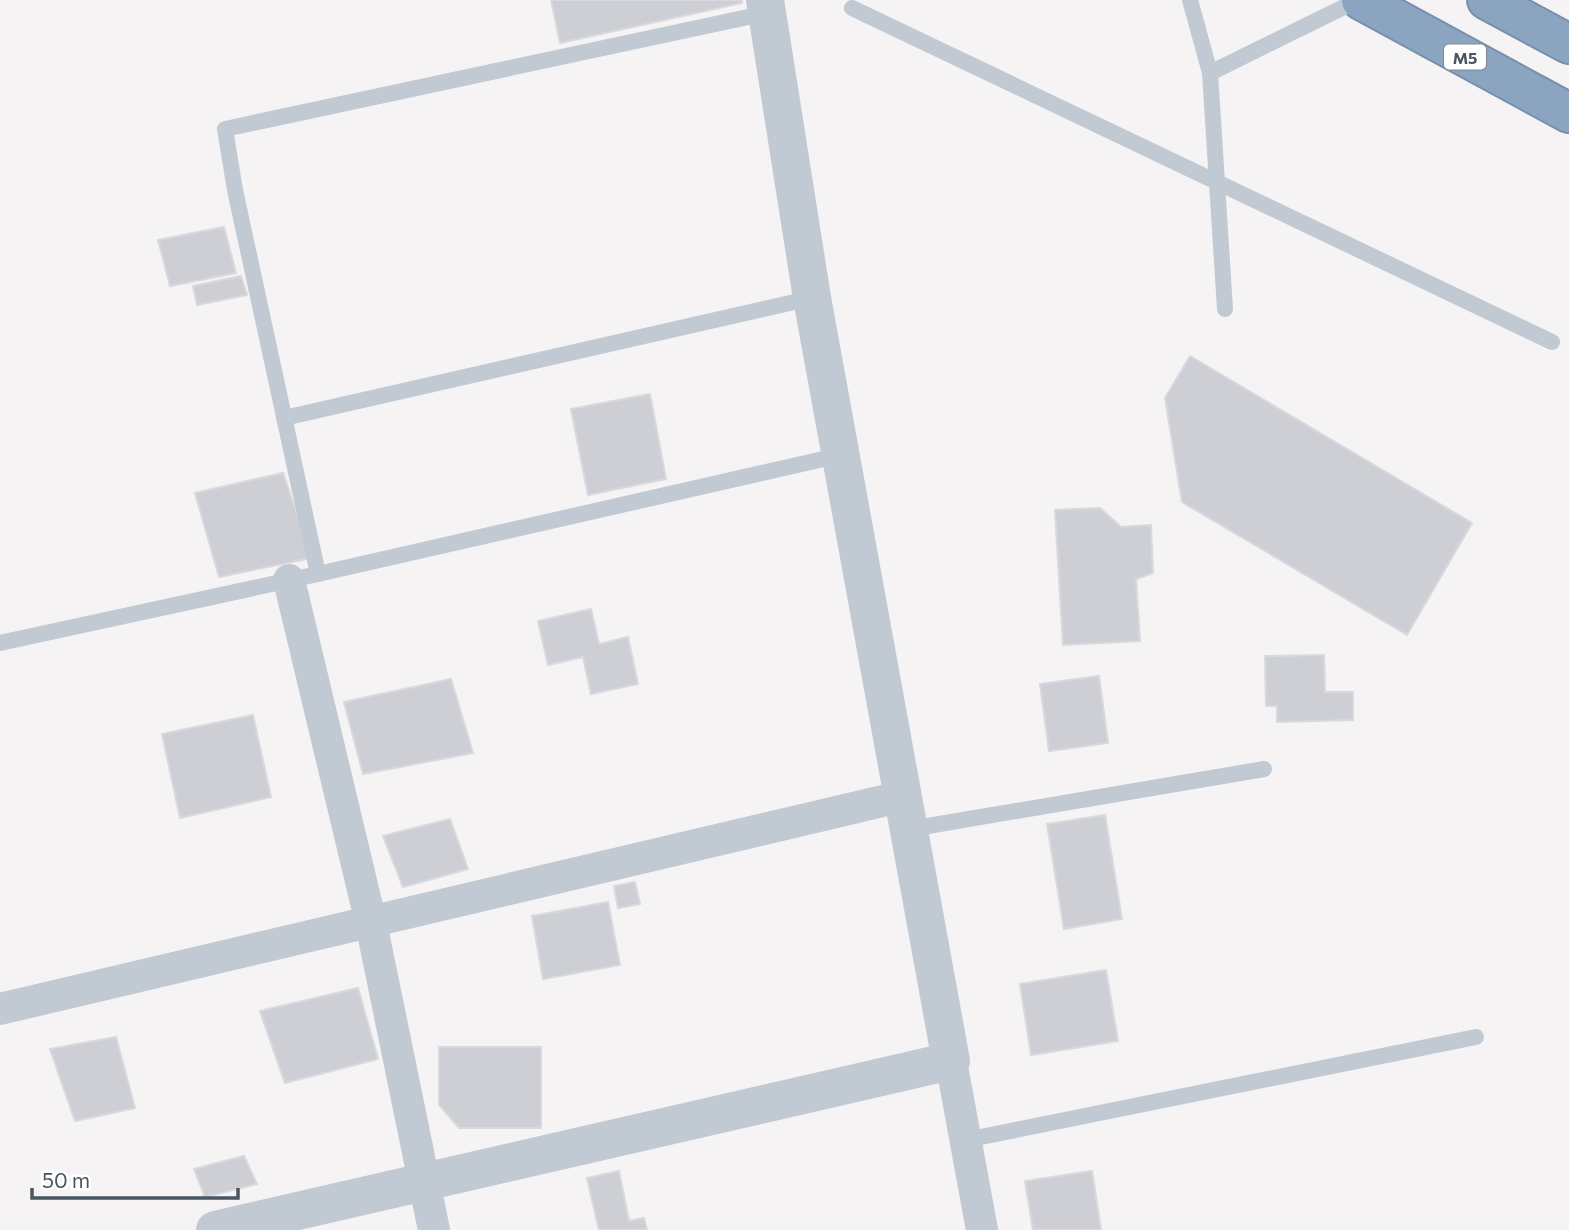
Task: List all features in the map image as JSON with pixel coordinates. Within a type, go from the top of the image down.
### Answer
[{"type":"highway","name":"M5","points":[[1359,0],[1569,113]]},
{"type":"highway","points":[[1487,0],[1569,44]]},
{"type":"street","points":[[766,7],[812,298],[982,1230]]},
{"type":"street","points":[[303,577],[434,1230]]},
{"type":"street","points":[[0,1009],[371,923],[907,813]]},
{"type":"street","points":[[215,1230],[951,1061]]},
{"type":"lane","points":[[1190,0],[1210,73],[1225,309]]},
{"type":"lane","points":[[1210,73],[1359,0]]},
{"type":"lane","points":[[303,577],[284,418],[235,190],[225,128],[766,7]]},
{"type":"lane","points":[[852,8],[1552,342]]},
{"type":"lane","points":[[284,418],[812,298]]},
{"type":"lane","points":[[0,643],[841,455]]},
{"type":"lane","points":[[907,813],[1264,769]]},
{"type":"lane","points":[[966,1140],[1476,1037]]},
{"type":"building","points":[[551,0],[742,0],[742,3],[560,43]]},
{"type":"building","points":[[224,227],[236,273],[170,286],[158,240]]},
{"type":"building","points":[[241,276],[247,295],[197,305],[193,286]]},
{"type":"building","points":[[1190,356],[1472,523],[1407,635],[1182,502],[1165,398]]},
{"type":"building","points":[[650,394],[666,479],[588,495],[571,409]]},
{"type":"building","points":[[283,473],[312,558],[219,577],[195,493]]},
{"type":"building","points":[[1100,508],[1121,527],[1151,525],[1153,573],[1136,579],[1140,641],[1063,645],[1055,510]]},
{"type":"building","points":[[591,609],[599,644],[628,637],[638,684],[591,694],[583,657],[548,665],[538,621]]},
{"type":"building","points":[[1324,655],[1325,692],[1353,692],[1353,720],[1277,722],[1277,706],[1266,706],[1265,656]]},
{"type":"building","points":[[1099,676],[1108,743],[1049,751],[1040,684]]},
{"type":"building","points":[[451,679],[473,753],[363,774],[344,702]]},
{"type":"building","points":[[253,715],[271,797],[180,818],[162,734]]},
{"type":"building","points":[[1105,815],[1122,919],[1064,929],[1047,824]]},
{"type":"building","points":[[450,819],[468,869],[403,887],[383,836]]},
{"type":"building","points":[[635,882],[640,904],[618,908],[614,886]]},
{"type":"building","points":[[608,902],[620,965],[543,979],[532,916]]},
{"type":"building","points":[[1106,970],[1118,1041],[1031,1055],[1020,984]]},
{"type":"building","points":[[358,988],[378,1059],[285,1083],[260,1011]]},
{"type":"building","points":[[116,1037],[135,1108],[75,1121],[50,1049]]},
{"type":"building","points":[[439,1047],[541,1047],[541,1128],[459,1128],[439,1105]]},
{"type":"building","points":[[244,1156],[257,1184],[205,1197],[194,1169]]},
{"type":"building","points":[[619,1171],[629,1221],[644,1218],[647,1230],[599,1230],[587,1178]]},
{"type":"building","points":[[1092,1171],[1101,1230],[1033,1230],[1025,1181]]}]
